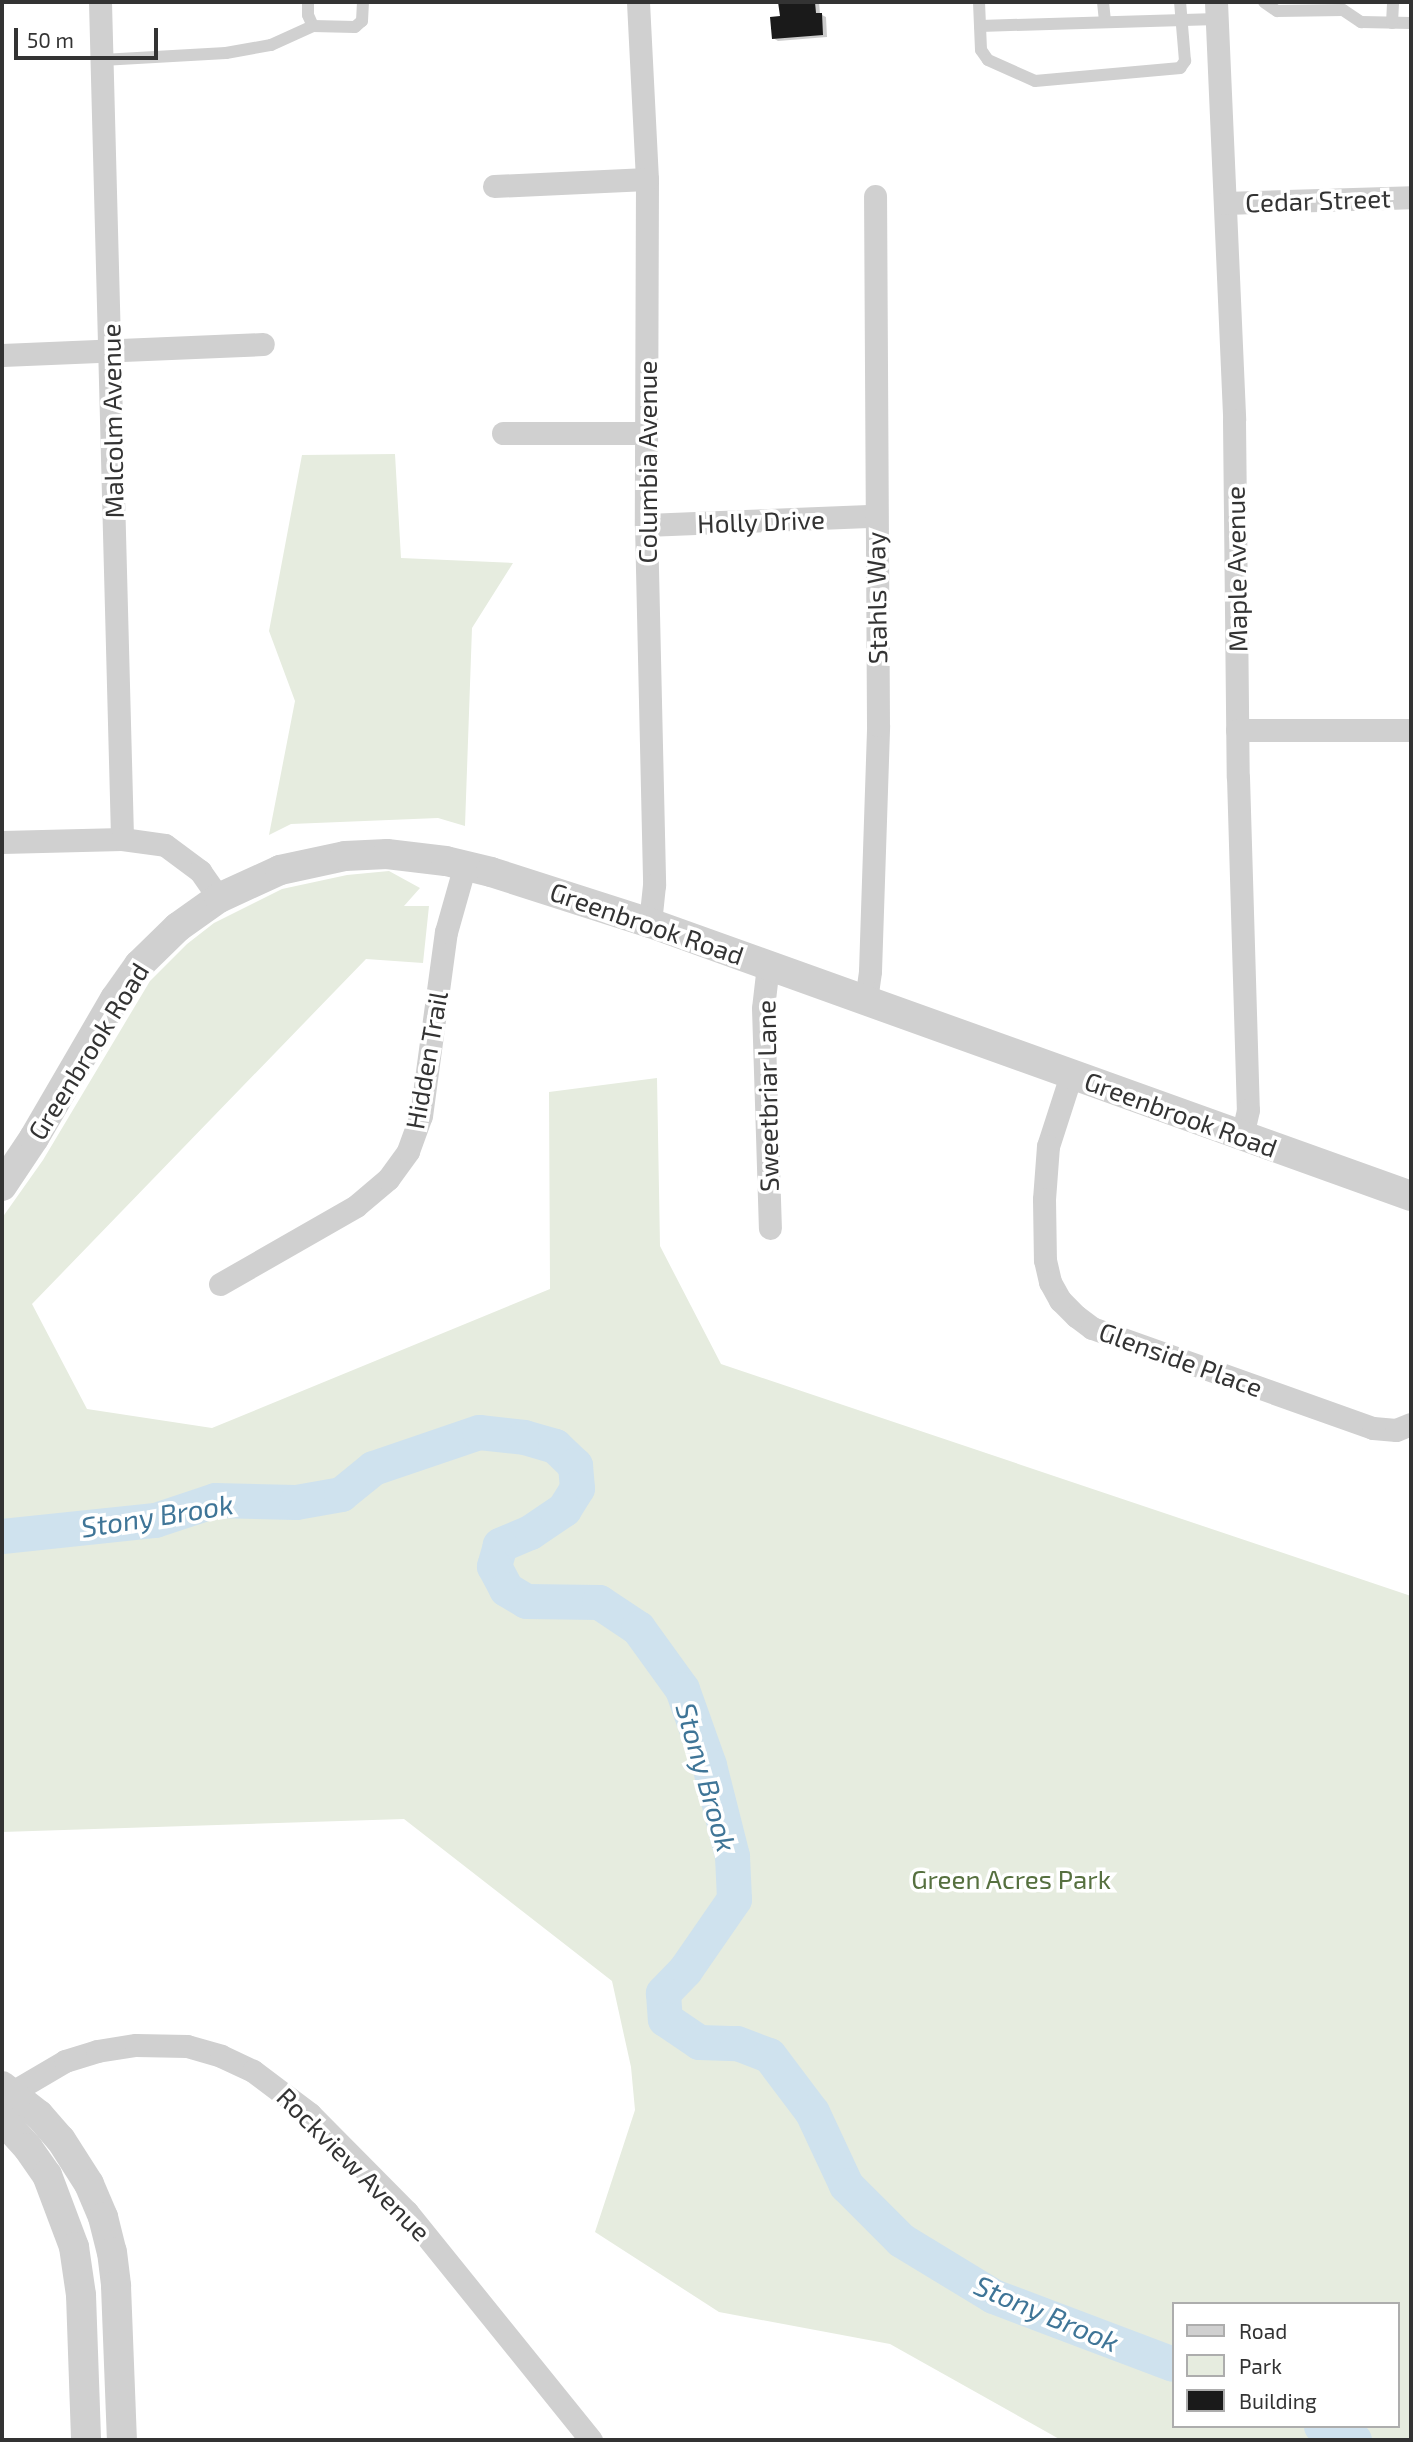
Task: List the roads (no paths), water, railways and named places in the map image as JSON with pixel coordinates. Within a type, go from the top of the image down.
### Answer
[{"type":"street","name":"Malcolm Avenue","points":[[100,2],[122,839]]},
{"type":"street","name":"Columbia Avenue","points":[[638,2],[648,179],[646,525],[654,885],[650,923]]},
{"type":"street","name":"Maple Avenue","points":[[1216,10],[1234,420],[1237,730],[1248,1110],[1242,1136]]},
{"type":"street","points":[[494,186],[648,179]]},
{"type":"street","name":"Stahls Way","points":[[866,1000],[870,971],[878,725],[874,196]]},
{"type":"street","name":"Cedar Street","points":[[1225,203],[1411,197]]},
{"type":"street","points":[[2,355],[263,344]]},
{"type":"street","points":[[503,433],[646,433]]},
{"type":"street","name":"Holly Drive","points":[[646,525],[875,516]]},
{"type":"street","points":[[1237,730],[1411,730]]},
{"type":"street","points":[[2,842],[122,839],[155,842],[174,849],[200,871],[219,898]]},
{"type":"street","name":"Greenbrook Road","points":[[2,1186],[127,981],[165,938],[219,898],[280,870],[345,856],[407,855],[465,865],[650,923],[1411,1196]]},
{"type":"street","name":"Hidden Trail","points":[[220,1284],[356,1206],[388,1179],[408,1151],[421,1116],[446,932],[465,865]]},
{"type":"street","name":"Sweetbriar Lane","points":[[768,965],[763,1008],[770,1228]]},
{"type":"street","name":"Glenside Place","points":[[1072,1075],[1048,1146],[1044,1169],[1045,1260],[1050,1282],[1060,1300],[1092,1328],[1373,1428],[1396,1430],[1411,1424]]},
{"type":"street","name":"Rockview Avenue","points":[[4,2099],[72,2058],[136,2045],[187,2046],[221,2056],[253,2071],[310,2114],[407,2212],[591,2440]]},
{"type":"street","points":[[4,2099],[29,2148],[47,2175],[75,2247],[81,2304],[86,2440]]},
{"type":"street","points":[[4,2099],[39,2115],[71,2154],[89,2184],[109,2236],[116,2286],[122,2440]]},
{"type":"lane","points":[[309,2],[308,15],[313,26]]},
{"type":"lane","points":[[102,60],[226,53],[271,45],[313,26],[355,27],[362,21],[363,2]]},
{"type":"lane","points":[[979,2],[981,50],[988,60],[1035,81],[1180,68],[1185,61],[1180,2]]},
{"type":"lane","points":[[1103,2],[1105,20]]},
{"type":"lane","points":[[1264,2],[1277,11],[1343,10],[1361,22],[1411,23]]},
{"type":"lane","points":[[1392,23],[1393,2]]},
{"type":"lane","points":[[980,26],[1105,20],[1181,20],[1216,10]]},
{"type":"waterway","name":"Stony Brook","points":[[2,1536],[155,1520],[215,1500],[296,1502],[341,1494],[373,1468],[479,1432],[524,1437],[555,1446],[575,1465],[577,1488],[564,1509],[530,1532],[500,1545],[494,1566],[506,1589],[526,1601],[599,1602],[638,1628],[682,1689],[709,1765],[732,1856],[734,1899],[685,1970],[663,1993],[665,2019],[699,2042],[737,2043],[769,2055],[812,2112],[846,2185],[901,2240],[993,2296],[1172,2364]]},
{"type":"waterway","name":"Stony Brook","points":[[1326,2428],[1354,2440]]},
{"type":"park label","name":"Green Acres Park","points":[[1011,1879]]}]
